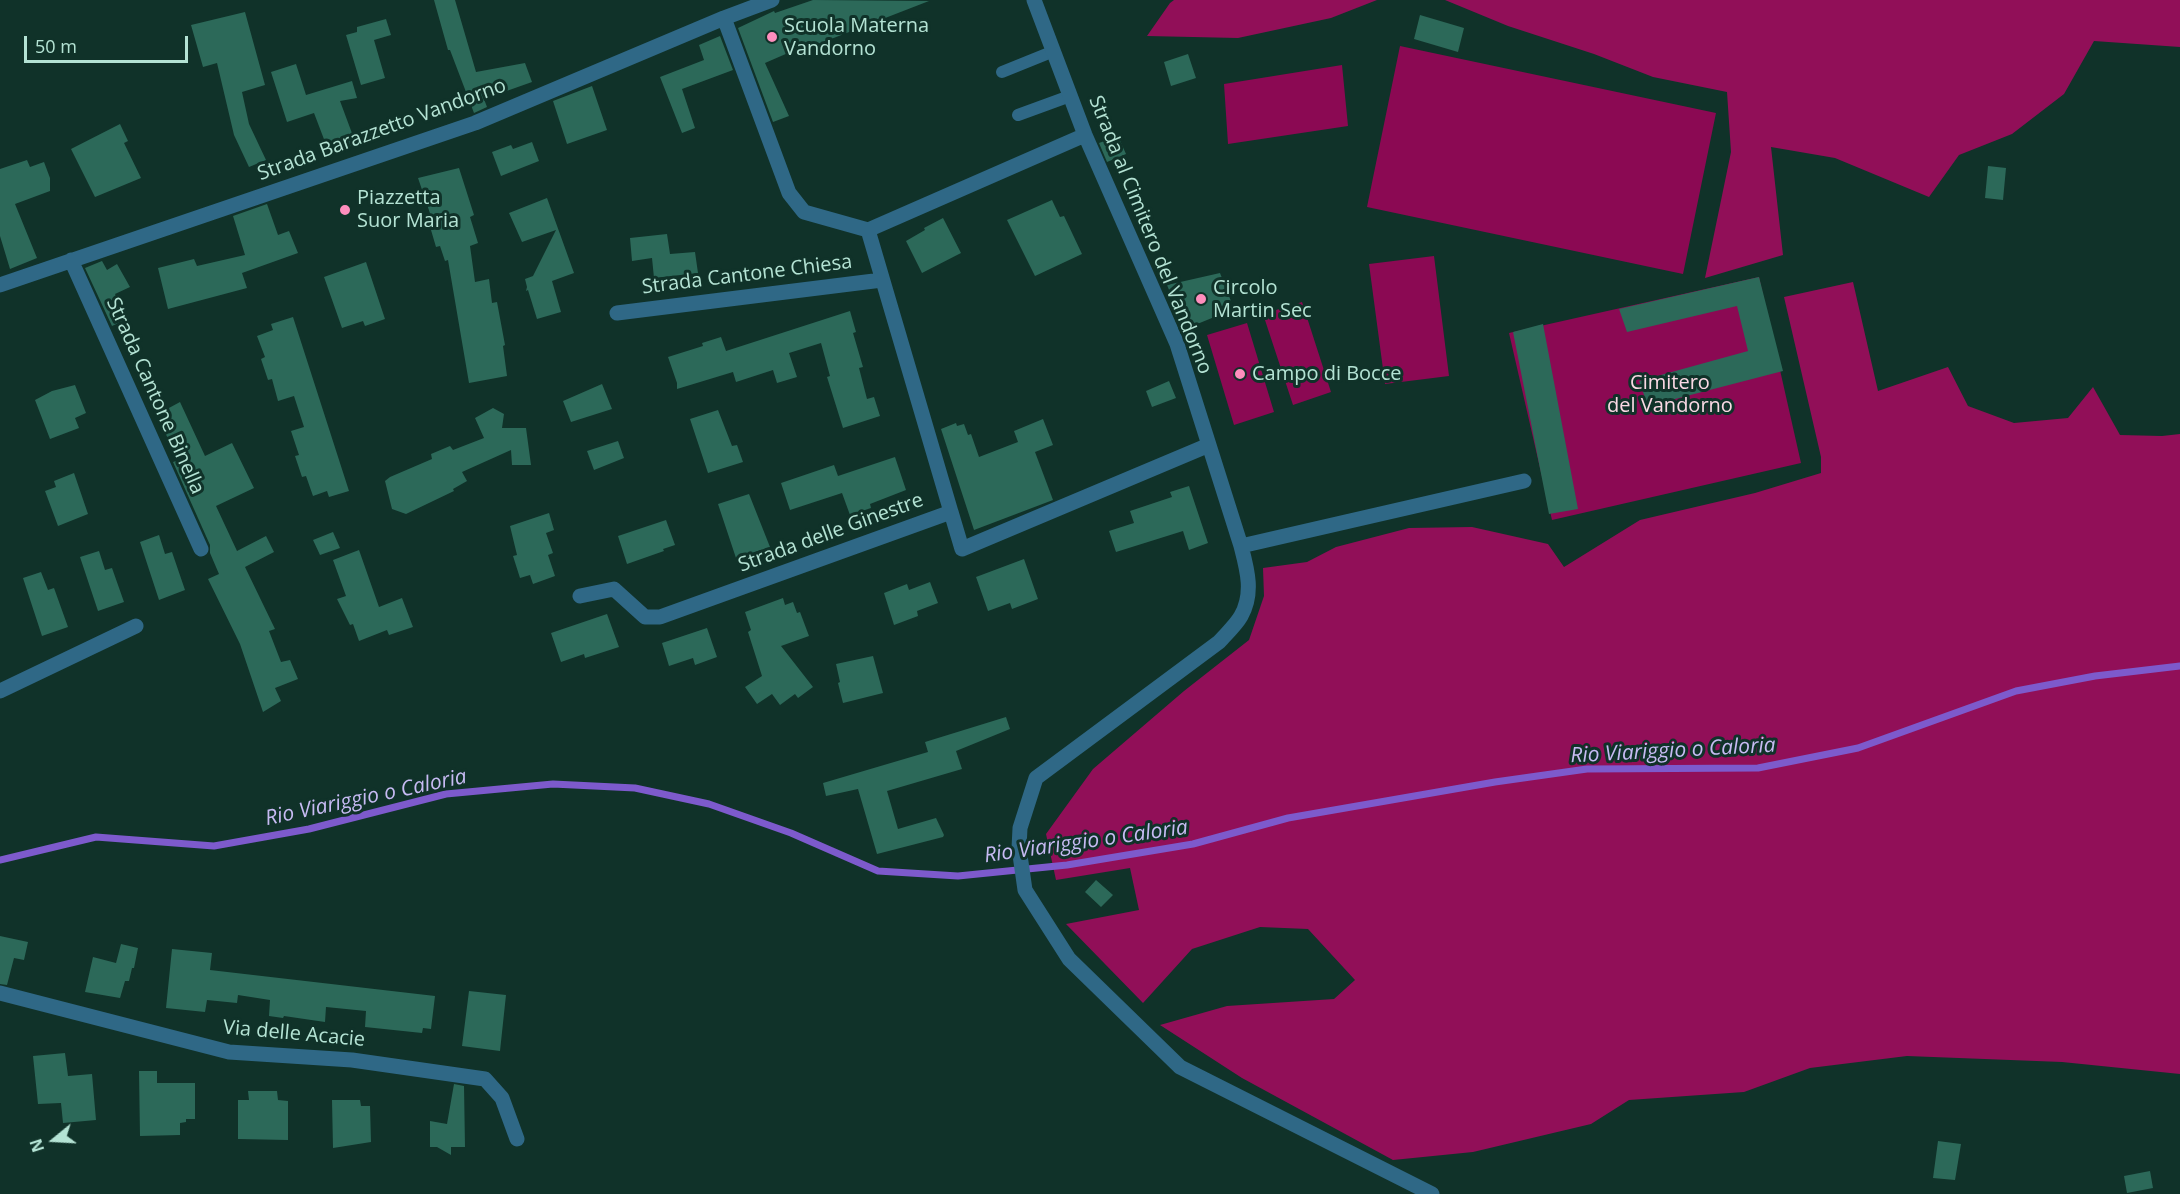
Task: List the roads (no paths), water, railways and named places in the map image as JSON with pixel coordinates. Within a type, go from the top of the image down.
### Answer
[{"type":"street","name":"Strada Barazzetto Vandorno","points":[[0,285],[475,123],[723,18],[772,0]]},
{"type":"street","name":"Strada al Cimitero del Vandorno","points":[[1034,0],[1085,135],[1177,344],[1241,546],[1248,571],[1249,593],[1241,616],[1219,642],[1036,778],[1020,828],[1018,848],[1025,890],[1069,959],[1180,1067],[1432,1194]]},
{"type":"street","name":"Strada Cantone Chiesa","points":[[723,18],[789,193],[804,212],[868,230],[1085,135]]},
{"type":"street","name":"Strada Cantone Chiesa","points":[[868,230],[951,512]]},
{"type":"street","name":"Strada Cantone Binella","points":[[71,260],[201,549]]},
{"type":"street","name":"Strada Cantone Chiesa","points":[[616,313],[882,280]]},
{"type":"street","name":"Strada delle Ginestre","points":[[580,596],[614,589],[645,617],[660,617],[951,512],[962,549],[1209,445]]},
{"type":"street","points":[[1241,546],[1524,482]]},
{"type":"street","points":[[0,691],[136,626]]},
{"type":"street","name":"Via delle Acacie","points":[[0,993],[229,1052],[352,1060],[485,1079],[502,1098],[517,1138]]},
{"type":"lane","points":[[1002,72],[1054,51]]},
{"type":"lane","points":[[1018,115],[1070,96]]},
{"type":"waterway","name":"Rio Viariggio o Caloria","points":[[0,860],[96,837],[214,846],[309,829],[446,794],[553,784],[635,788],[709,804],[791,833],[878,871],[958,876],[1067,865],[1193,844],[1288,818],[1495,782],[1587,769],[1758,768],[1858,748],[2016,691],[2095,676],[2180,666]]},
{"type":"place","name":"Scuola Materna Vandorno","points":[[772,37]]},
{"type":"place","name":"Piazzetta Suor Maria","points":[[345,210]]},
{"type":"place","name":"Circolo Martin Sec","points":[[1201,299]]},
{"type":"place","name":"Campo di Bocce","points":[[1240,374]]},
{"type":"park label","name":"Cimitero del Vandorno","points":[[1670,394]]}]
